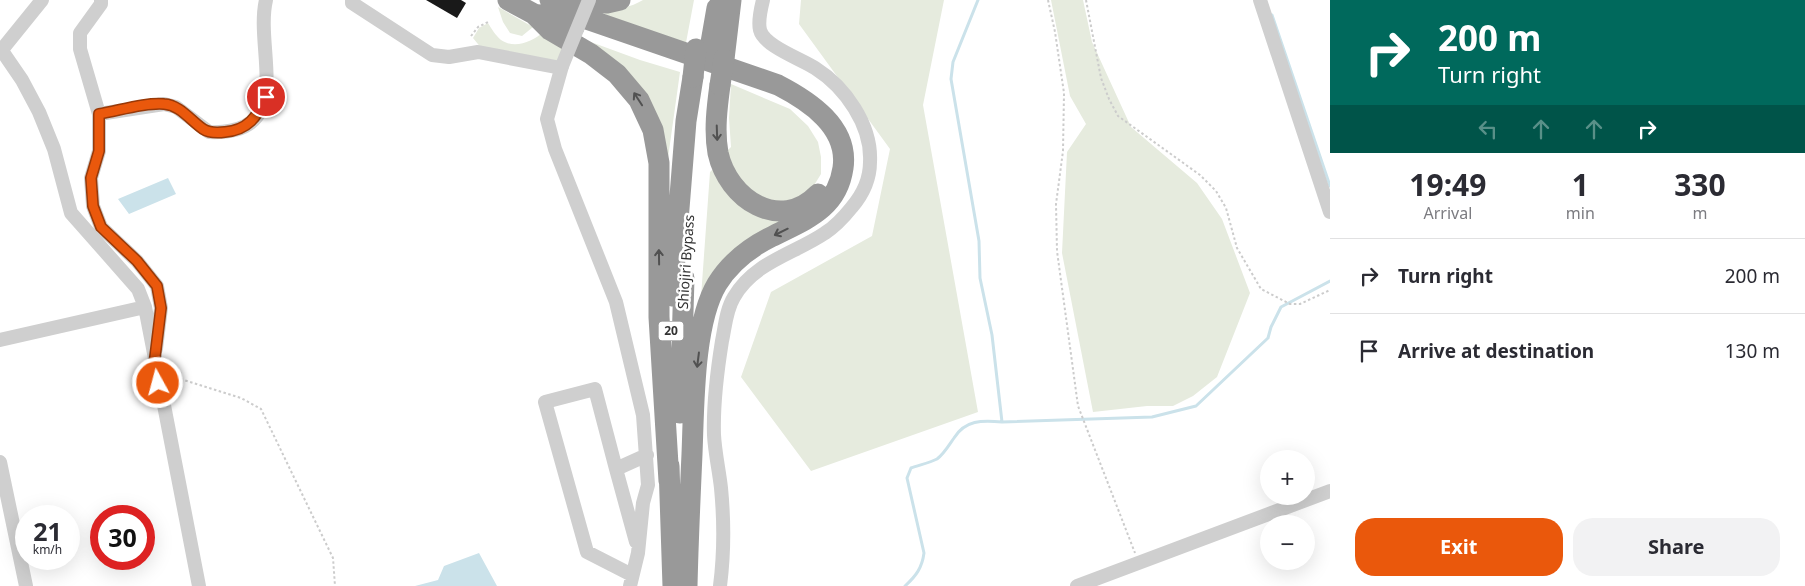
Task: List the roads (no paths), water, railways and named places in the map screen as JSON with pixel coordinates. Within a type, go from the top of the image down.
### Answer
[{"type":"highway","points":[[508,0],[534,14],[550,30],[591,54],[617,74],[639,100],[653,130],[659,163],[660,317],[669,480]]},
{"type":"highway","points":[[550,0],[563,10],[578,16],[778,85],[803,98],[820,112],[835,131],[842,148],[843,167],[839,184],[837,190],[826,204],[808,218],[756,245],[737,260],[726,271],[710,297],[702,327],[695,385],[686,586]]},
{"type":"highway","points":[[576,0],[606,3],[620,0]]},
{"type":"highway","name":"Shiojiri Bypass","points":[[705,0],[710,54]]},
{"type":"highway","name":"Shiojiri Bypass","points":[[686,586],[680,535],[680,421],[684,260],[693,161],[719,0]]},
{"type":"highway","points":[[534,14],[557,18],[574,27],[640,52],[758,86],[797,104],[821,127],[828,141],[832,156],[828,178],[821,190],[811,201],[798,208],[783,211],[766,209],[747,200],[731,183],[722,166],[717,144],[717,106],[706,81],[710,54],[731,0]]},
{"type":"highway","name":"Shiojiri Bypass","points":[[672,586],[669,480],[670,368],[674,261],[686,121],[706,81]]},
{"type":"street","points":[[42,0],[1,50],[22,80],[39,112],[54,149],[71,214],[138,289],[145,307],[154,365],[199,586]]},
{"type":"street","points":[[101,0],[102,4],[80,33],[80,50],[99,114],[99,151],[91,178],[93,206],[101,227],[137,261],[157,286],[161,308],[154,365]]},
{"type":"street","points":[[99,114],[164,104],[176,107],[209,132],[238,131],[248,125],[259,113],[266,97],[268,77],[262,28],[266,0]]},
{"type":"street","points":[[352,0],[352,3],[432,55],[449,58],[478,52],[561,67]]},
{"type":"street","points":[[589,0],[561,67],[546,119],[555,149],[616,302],[643,415],[648,485],[643,503],[638,553],[631,581],[587,552],[545,402],[595,389],[638,553]]},
{"type":"street","points":[[720,586],[722,568],[721,490],[714,436],[716,390],[726,318],[733,299],[745,280],[761,268],[808,243],[842,219],[858,199],[867,183],[870,162],[868,144],[862,124],[850,100],[831,80],[815,68],[767,42],[760,30],[763,0]]},
{"type":"street","points":[[1260,0],[1330,212]]},
{"type":"street","points":[[0,340],[145,307]]},
{"type":"street","points":[[616,469],[647,455]]},
{"type":"street","points":[[0,462],[26,586]]},
{"type":"street","points":[[1076,586],[1330,491]]},
{"type":"water","points":[[168,178],[176,194],[129,214],[118,199]]},
{"type":"water","points":[[479,553],[497,586],[415,586],[438,580],[444,566]]},
{"type":"waterway","points":[[978,0],[953,62],[951,79],[979,241],[980,278],[992,335],[1002,422]]},
{"type":"waterway","points":[[1272,15],[1330,186]]},
{"type":"waterway","points":[[905,586],[918,571],[924,553],[907,478],[911,468],[940,457],[963,428],[969,424],[981,421],[1152,417],[1196,406],[1268,338],[1281,307],[1330,281]]}]
